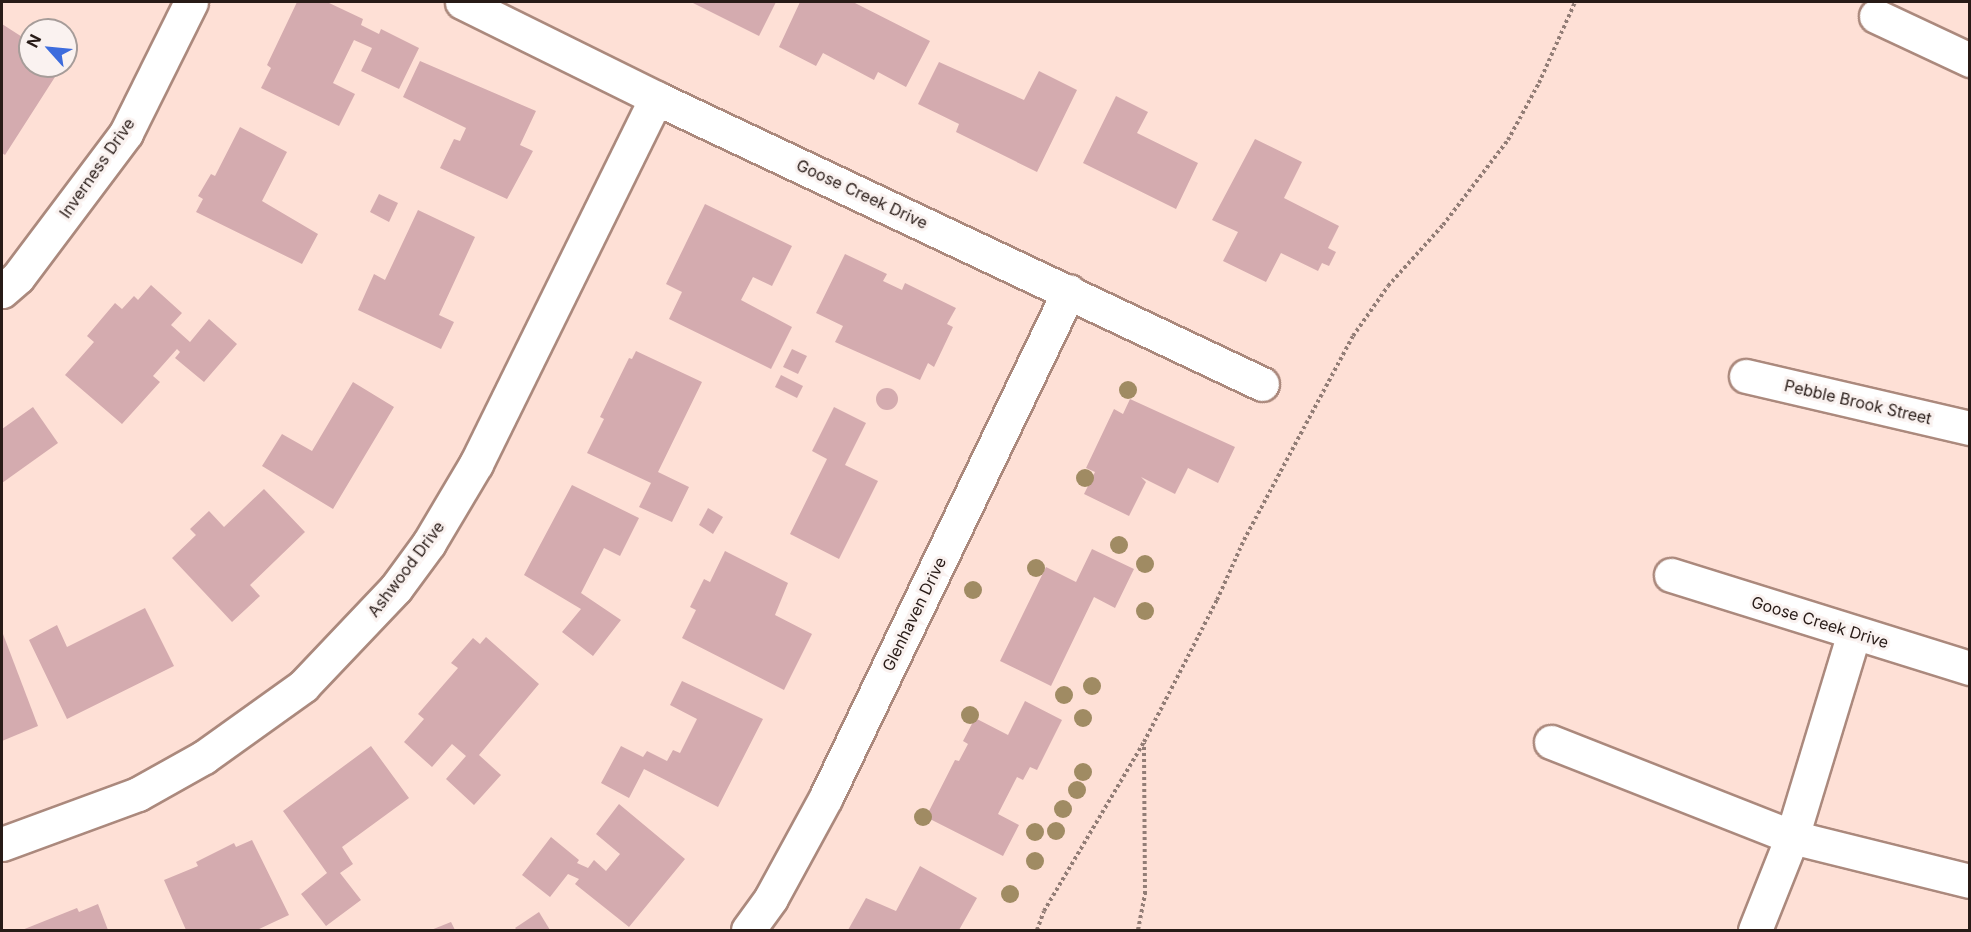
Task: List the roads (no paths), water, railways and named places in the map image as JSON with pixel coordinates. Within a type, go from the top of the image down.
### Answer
[{"type":"street","name":"Inverness Drive","points":[[2,291],[18,277],[126,133],[190,2]]},
{"type":"street","name":"Goose Creek Drive","points":[[462,2],[656,98],[1262,384]]},
{"type":"street","points":[[1876,16],[1970,60]]},
{"type":"street","name":"Ashwood Drive","points":[[2,844],[138,794],[204,757],[303,686],[396,588],[429,543],[476,464],[656,98]]},
{"type":"street","name":"Glenhaven Drive","points":[[748,930],[771,898],[826,797],[1069,291]]},
{"type":"street","name":"Pebble Brook Street","points":[[1746,376],[1970,428]]},
{"type":"street","name":"Goose Creek Drive","points":[[1671,575],[1970,668]]},
{"type":"street","points":[[1755,930],[1792,837],[1854,633]]},
{"type":"street","points":[[1551,742],[1792,837],[1970,881]]}]
